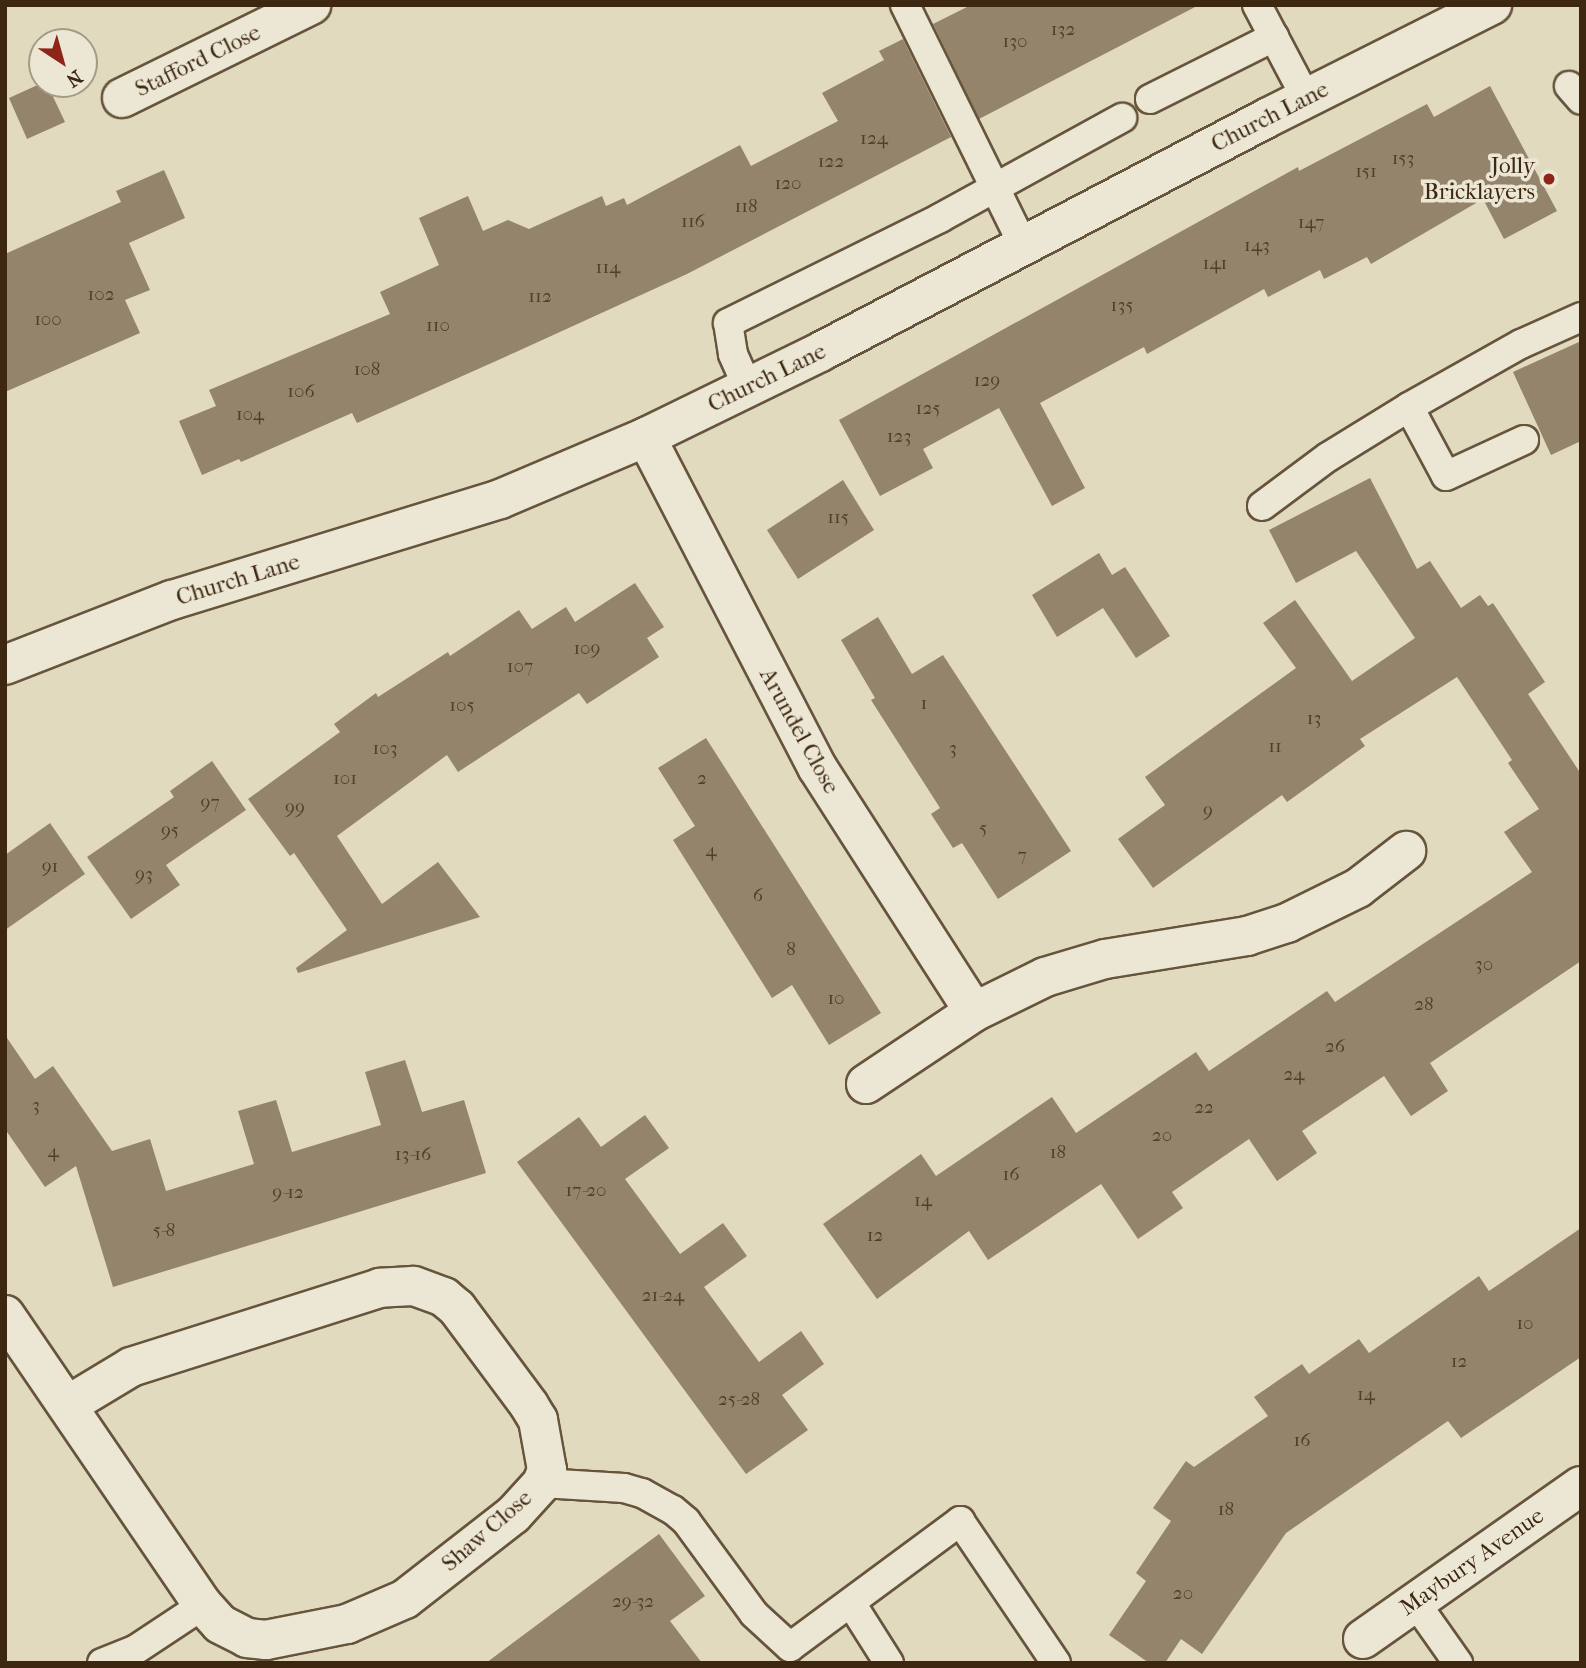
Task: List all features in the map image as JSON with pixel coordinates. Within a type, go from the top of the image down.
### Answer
[{"type":"street","name":"Stafford Close","points":[[122,98],[311,5]]},
{"type":"street","name":"Church Lane","points":[[5,665],[172,600],[500,499],[646,438],[1492,5]]},
{"type":"street","name":"Arundel Close","points":[[646,438],[817,767],[974,1012]]},
{"type":"street","points":[[866,1084],[974,1012],[1074,967],[1105,959],[1247,936],[1287,923],[1358,888],[1406,851]]},
{"type":"street","name":"Shaw Close","points":[[5,1315],[203,1605],[220,1624],[234,1633],[266,1640],[324,1630],[378,1613],[405,1599],[513,1515],[542,1483],[547,1470],[546,1452],[538,1420],[529,1405],[457,1308],[444,1297],[413,1286],[380,1288],[131,1367],[68,1405]]},
{"type":"street","name":"Maybury Avenue","points":[[1363,1639],[1581,1486]]},
{"type":"lane","points":[[905,5],[1023,245]]},
{"type":"lane","points":[[1257,5],[1306,99]]},
{"type":"lane","points":[[1150,99],[1274,37]]},
{"type":"lane","points":[[748,388],[733,354],[728,323],[940,218],[1122,118]]},
{"type":"lane","points":[[1262,506],[1328,457],[1409,407],[1521,344],[1581,317]]},
{"type":"lane","points":[[1409,407],[1446,476],[1524,440]]},
{"type":"lane","points":[[542,1483],[624,1488],[642,1493],[673,1510],[686,1521],[754,1614],[790,1647],[960,1521],[1056,1663]]},
{"type":"lane","points":[[1415,1602],[1458,1663]]},
{"type":"lane","points":[[851,1603],[889,1663]]},
{"type":"lane","points":[[102,1663],[135,1650],[203,1605]]},
{"type":"building","points":[[971,5],[1199,5],[979,119],[933,24]]},
{"type":"building","points":[[903,39],[951,137],[687,274],[516,352],[357,423],[352,413],[241,462],[239,459],[202,475],[179,421],[216,406],[209,390],[390,314],[380,292],[439,265],[419,218],[468,196],[483,231],[508,220],[529,229],[602,196],[606,206],[624,198],[627,205],[740,145],[751,166],[838,121],[822,93],[884,60],[879,51]]},
{"type":"building","points":[[1490,86],[1557,211],[1504,239],[1483,199],[1371,264],[1367,257],[1324,279],[1320,270],[1268,297],[1264,289],[1147,354],[1144,347],[1040,403],[1085,488],[1052,506],[999,408],[923,449],[933,468],[880,496],[839,420],[1298,167],[1299,171],[1427,104],[1434,117]]},
{"type":"building","points":[[28,89],[28,98],[54,98],[65,122],[27,139],[9,98]]},
{"type":"building","points":[[164,170],[185,218],[129,243],[150,290],[125,300],[140,333],[5,392],[5,254],[121,202],[116,191]]},
{"type":"building","points":[[1581,341],[1581,441],[1551,455],[1513,372]]},
{"type":"building","points":[[1370,478],[1417,569],[1430,561],[1461,608],[1480,595],[1488,606],[1493,603],[1545,682],[1528,694],[1581,774],[1581,961],[1430,1063],[1448,1091],[1411,1116],[1384,1076],[1302,1131],[1317,1153],[1277,1181],[1249,1139],[1172,1192],[1183,1208],[1138,1239],[1101,1184],[988,1260],[969,1231],[877,1299],[823,1224],[921,1154],[936,1176],[1052,1097],[1076,1133],[1196,1052],[1209,1071],[1327,991],[1335,1002],[1532,872],[1504,832],[1539,809],[1508,763],[1512,760],[1457,677],[1360,739],[1365,746],[1287,802],[1282,795],[1153,888],[1118,839],[1165,805],[1145,777],[1296,668],[1263,623],[1295,600],[1352,681],[1415,638],[1356,551],[1296,583],[1269,530]]},
{"type":"building","points":[[843,480],[874,530],[798,579],[767,530]]},
{"type":"building","points":[[1099,553],[1112,575],[1125,567],[1170,636],[1136,658],[1103,608],[1057,637],[1032,595]]},
{"type":"building","points":[[635,583],[664,627],[647,638],[659,657],[587,704],[579,693],[458,772],[447,755],[337,836],[382,904],[438,862],[480,917],[298,973],[296,968],[347,930],[294,853],[290,856],[248,799],[340,732],[334,724],[376,693],[378,697],[448,652],[450,656],[519,610],[532,629],[566,607],[575,622]]},
{"type":"building","points":[[878,617],[912,674],[943,655],[1071,851],[998,899],[962,843],[953,848],[931,814],[940,808],[871,700],[875,698],[841,640]]},
{"type":"building","points":[[706,738],[881,1013],[829,1045],[792,985],[772,998],[673,840],[695,826],[658,768]]},
{"type":"building","points":[[212,761],[246,810],[166,865],[180,885],[131,919],[87,857],[174,797],[170,791]]},
{"type":"building","points":[[50,823],[85,874],[5,930],[5,855]]},
{"type":"building","points":[[5,1035],[35,1079],[53,1066],[112,1151],[150,1139],[166,1191],[254,1164],[238,1111],[276,1100],[292,1152],[381,1125],[365,1072],[405,1060],[422,1112],[464,1100],[486,1173],[113,1287],[76,1166],[45,1187],[5,1129]]},
{"type":"building","points":[[645,1115],[669,1148],[625,1179],[680,1254],[723,1223],[747,1256],[704,1287],[759,1362],[801,1331],[824,1364],[782,1395],[808,1430],[746,1474],[517,1162],[579,1117],[601,1147]]},
{"type":"building","points":[[1581,1228],[1581,1357],[1461,1438],[1448,1421],[1286,1533],[1202,1654],[1181,1639],[1165,1663],[1149,1663],[1109,1635],[1146,1581],[1136,1573],[1171,1521],[1153,1508],[1186,1461],[1194,1467],[1268,1416],[1254,1397],[1302,1364],[1309,1374],[1359,1339],[1369,1353],[1479,1276],[1489,1291]]},
{"type":"building","points":[[659,1534],[705,1596],[670,1621],[702,1663],[486,1663]]},
{"type":"place","name":"Jolly Bricklayers","points":[[1549,179]]}]
